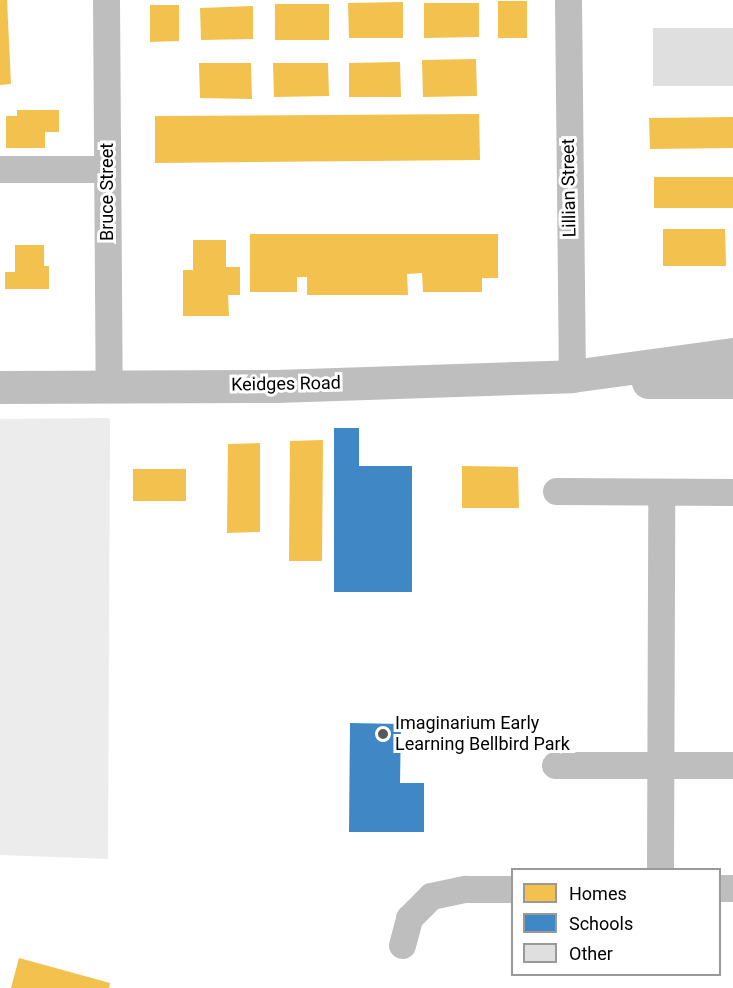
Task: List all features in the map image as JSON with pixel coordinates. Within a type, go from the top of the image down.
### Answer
[{"type":"street","name":"Bruce Street","points":[[106,0],[108,384]]},
{"type":"street","name":"Lillian Street","points":[[568,0],[572,376]]},
{"type":"street","points":[[0,169],[107,169]]},
{"type":"street","name":"Keidges Road","points":[[0,387],[108,384],[276,386],[572,376],[733,354]]},
{"type":"street","name":"Keidges Road","points":[[572,376],[632,382],[733,382]]},
{"type":"street","points":[[556,491],[733,492]]},
{"type":"street","points":[[660,868],[661,492]]},
{"type":"street","points":[[555,765],[733,765]]},
{"type":"street","points":[[402,945],[409,918],[430,897],[465,889],[511,889]]},
{"type":"shaded area","points":[[110,418],[108,859],[0,855],[0,419]]},
{"type":"building: Homes","points":[[0,0],[7,0],[11,84],[0,85]]},
{"type":"building: Homes","points":[[498,1],[527,1],[527,38],[498,38]]},
{"type":"building: Homes","points":[[403,2],[403,38],[349,38],[348,3]]},
{"type":"building: Homes","points":[[424,3],[479,3],[479,37],[424,38]]},
{"type":"building: Homes","points":[[275,4],[329,4],[329,40],[275,40]]},
{"type":"building: Homes","points":[[150,5],[179,5],[179,41],[150,42]]},
{"type":"building: Homes","points":[[253,6],[253,39],[201,40],[200,8]]},
{"type":"building: Homes","points":[[476,59],[477,96],[423,97],[422,60]]},
{"type":"building: Homes","points":[[400,62],[401,97],[349,97],[349,63]]},
{"type":"building: Homes","points":[[199,63],[251,63],[252,99],[200,98]]},
{"type":"building: Homes","points":[[273,63],[328,63],[329,96],[274,97]]},
{"type":"building: Homes","points":[[17,110],[59,110],[59,132],[45,132],[45,148],[6,148],[6,116],[17,116]]},
{"type":"building: Homes","points":[[479,114],[480,160],[155,163],[155,116]]},
{"type":"building: Homes","points":[[733,117],[733,148],[650,149],[649,118]]},
{"type":"building: Homes","points":[[654,177],[733,177],[733,208],[654,208]]},
{"type":"building: Homes","points":[[663,229],[725,229],[726,266],[663,266]]},
{"type":"building: Homes","points":[[250,234],[498,234],[498,278],[482,278],[482,292],[423,292],[422,273],[407,274],[408,295],[307,295],[307,277],[297,277],[297,292],[250,292]]},
{"type":"building: Homes","points":[[193,240],[226,240],[226,267],[240,267],[240,295],[228,295],[229,316],[183,316],[183,270],[193,270]]},
{"type":"building: Homes","points":[[15,245],[44,245],[44,266],[49,266],[49,289],[5,289],[5,272],[15,272]]},
{"type":"building: Homes","points":[[323,440],[322,561],[289,561],[290,441]]},
{"type":"building: Homes","points":[[260,443],[260,532],[227,533],[228,444]]},
{"type":"building: Homes","points":[[462,466],[518,467],[519,508],[462,508]]},
{"type":"building: Homes","points":[[133,469],[186,469],[186,501],[133,501]]},
{"type":"building: Homes","points":[[19,958],[110,983],[109,988],[11,988]]},
{"type":"building: Schools","points":[[334,428],[359,428],[359,466],[412,466],[412,592],[334,592]]},
{"type":"building: Schools","points":[[350,723],[401,724],[400,783],[424,783],[424,832],[349,832]]},
{"type":"building: Other","points":[[653,28],[733,28],[733,86],[653,86]]},
{"type":"place","name":"Imaginarium Early Learning Bellbird Park","points":[[383,734]]}]
